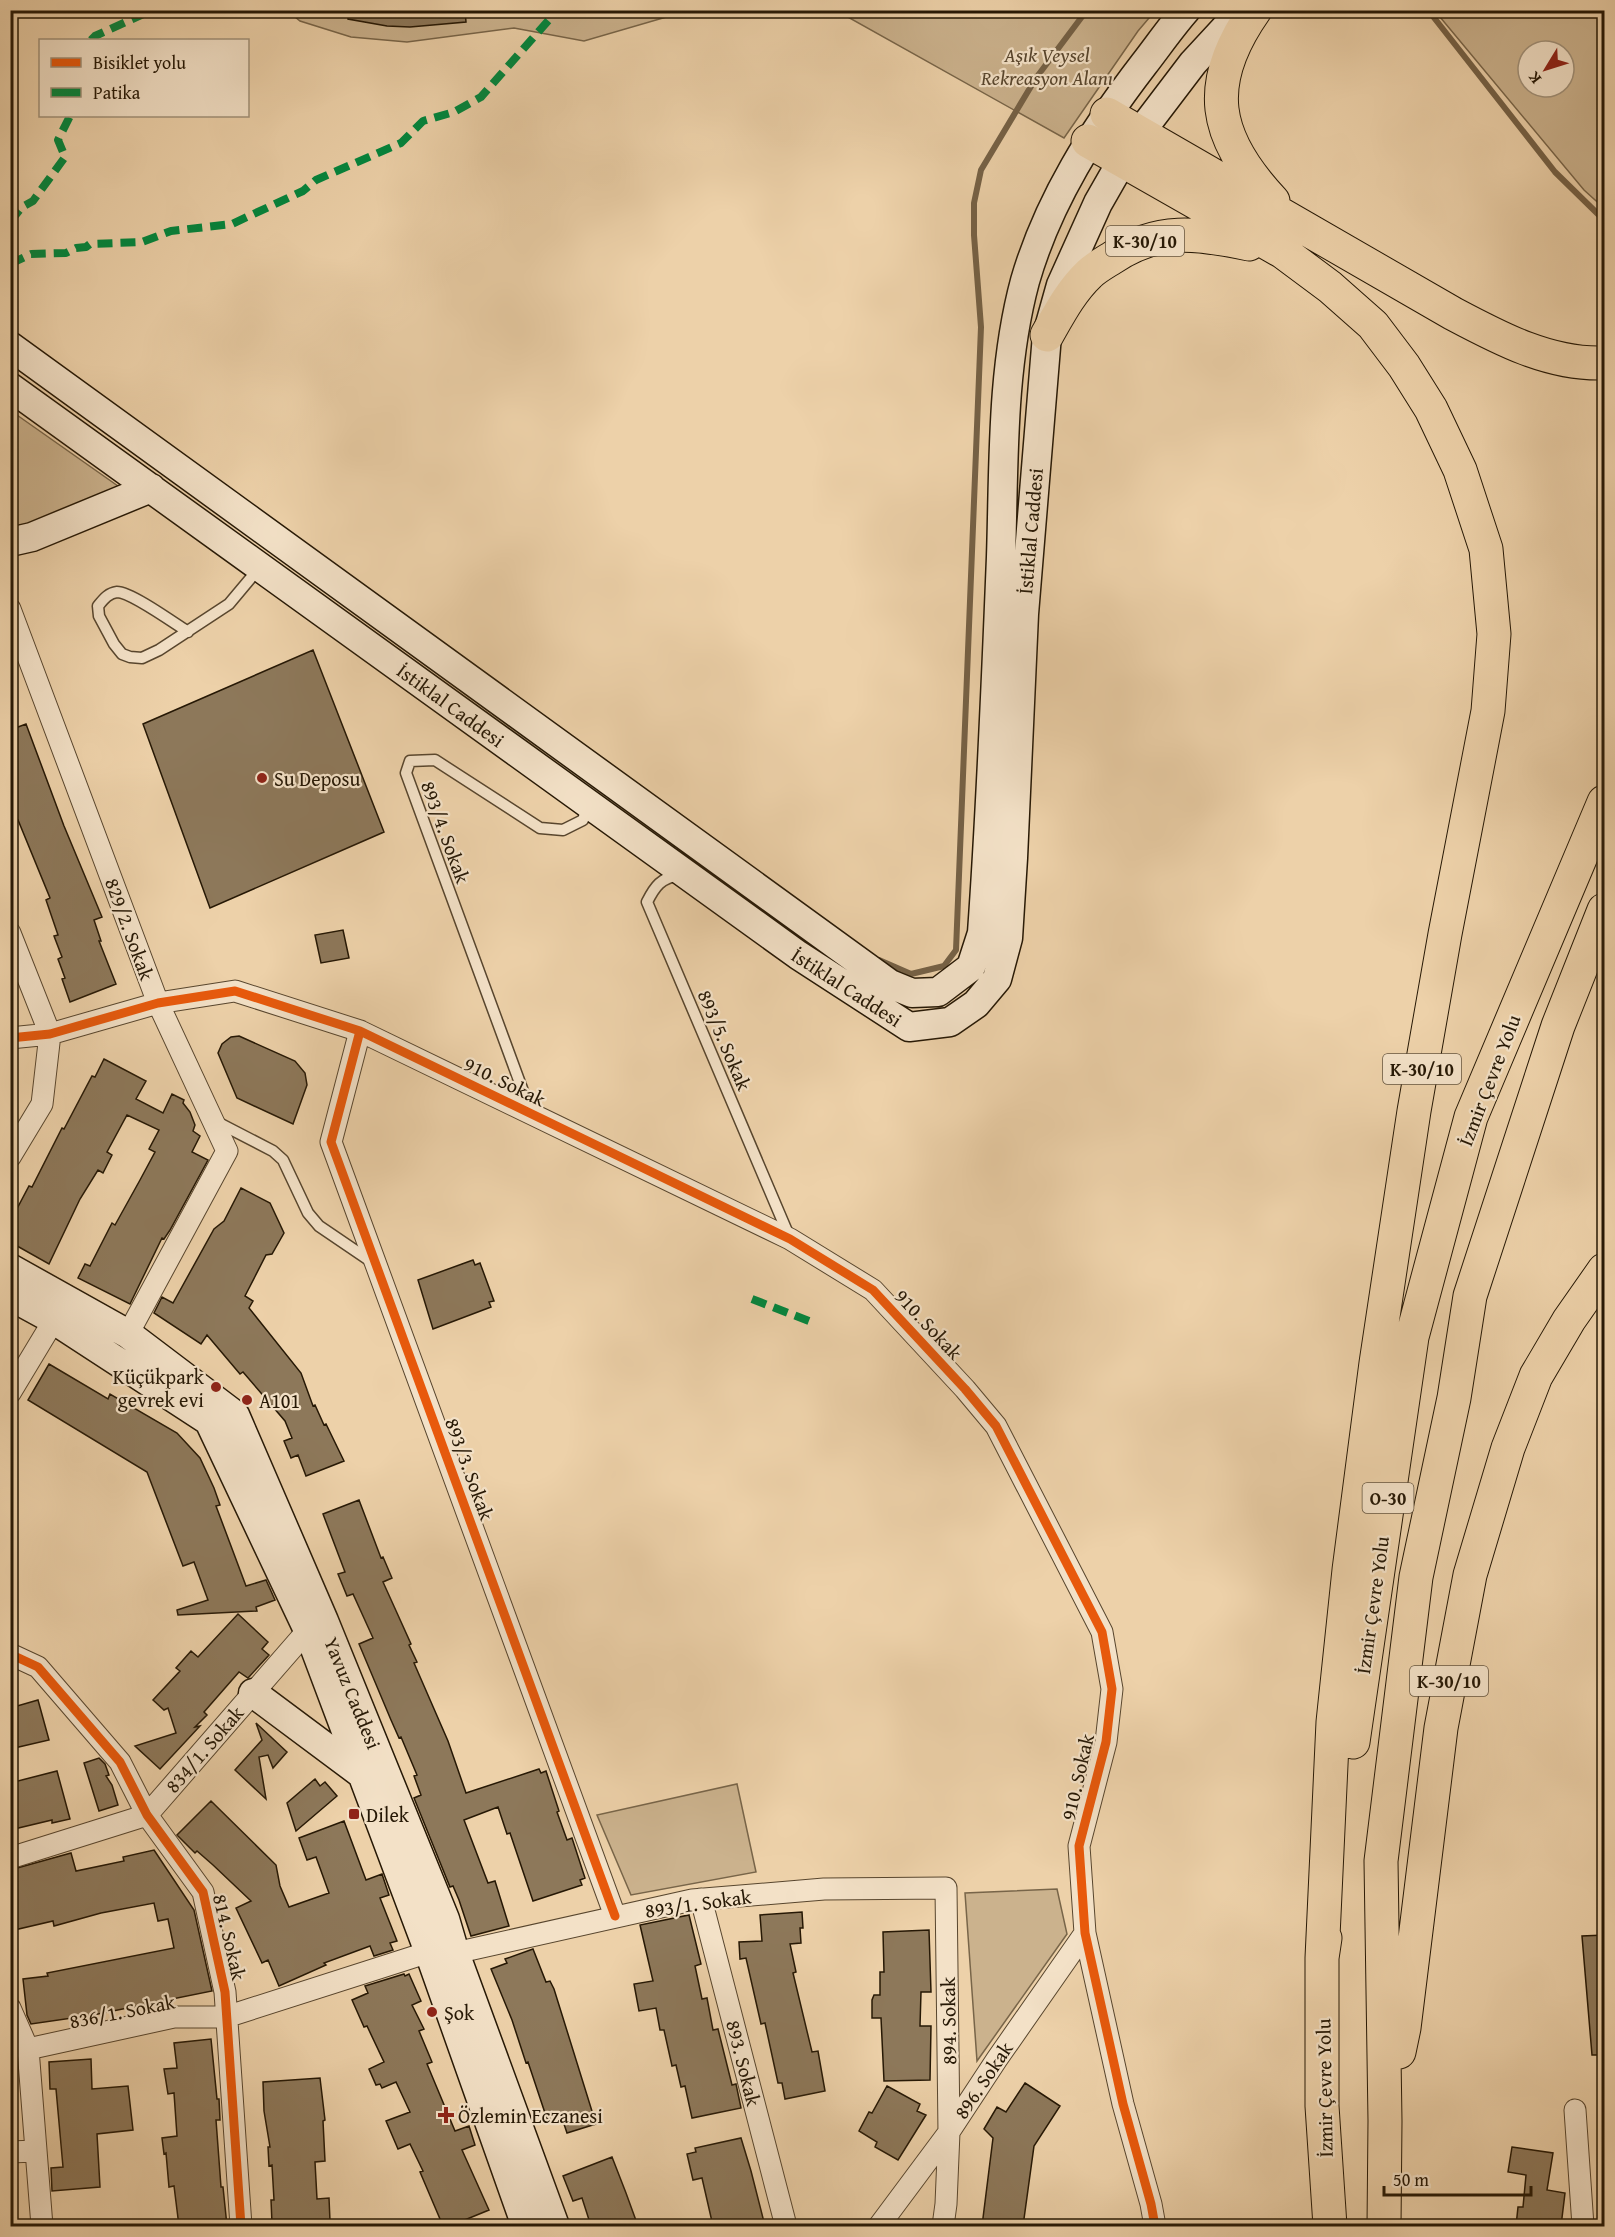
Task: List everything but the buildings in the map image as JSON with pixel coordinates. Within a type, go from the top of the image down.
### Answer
[{"type":"highway","points":[[1255,10],[1242,29],[1228,60],[1222,84],[1220,112],[1240,162],[1288,218]]},
{"type":"highway","points":[[1107,114],[1498,338],[1570,361],[1605,363]]},
{"type":"highway","points":[[1088,141],[1122,161]]},
{"type":"highway","name":"K-30/10","points":[[1122,161],[1283,252],[1330,287],[1373,325],[1404,366],[1431,409],[1460,470],[1486,549],[1494,634],[1488,711],[1414,1111],[1376,1363],[1349,1570],[1334,1722],[1323,1959]]},
{"type":"highway","name":"K-30/10","points":[[1047,335],[1072,295],[1089,274],[1137,243],[1182,234],[1206,235],[1283,252]]},
{"type":"highway","name":"İzmir Çevre Yolu","points":[[1330,2226],[1322,2106],[1323,1959],[1412,1337],[1471,1117],[1605,802]]},
{"type":"highway","name":"İzmir Çevre Yolu","points":[[1384,2226],[1385,2121],[1381,1861],[1416,1576],[1454,1398],[1470,1296],[1558,1026],[1605,910]]},
{"type":"highway","name":"K-30/10","points":[[1385,2121],[1404,2028],[1441,1728],[1470,1575],[1508,1448],[1536,1376],[1569,1320],[1605,1270]]},
{"type":"main road","name":"İstiklal Caddesi","points":[[10,346],[890,984],[912,993],[938,992],[971,967],[982,933],[998,631],[1005,424],[1012,341],[1025,281],[1043,227],[1088,141],[1186,10]]},
{"type":"main road","name":"İstiklal Caddesi","points":[[10,387],[798,955],[909,1027],[950,1022],[976,1004],[997,979],[1008,927],[1023,614],[1047,335],[1061,285],[1098,203],[1139,134],[1193,63],[1242,10]]},
{"type":"main road","points":[[10,542],[32,537],[151,488]]},
{"type":"main road","name":"Yavuz Caddesi","points":[[10,1268],[128,1334],[236,1415],[316,1625],[445,1919],[442,1952],[526,2226]]},
{"type":"main road","name":"Yavuz Caddesi","points":[[10,1296],[54,1320],[209,1421],[316,1625],[363,1775],[442,1952],[555,2226]]},
{"type":"main road","points":[[253,1693],[363,1775]]},
{"type":"street","name":"829/2. Sokak","points":[[10,609],[158,1003],[227,1151],[128,1334]]},
{"type":"street","points":[[10,933],[50,1034],[42,1104],[10,1157]]},
{"type":"street","name":"910. Sokak","points":[[10,1038],[50,1034],[158,1003],[235,991],[360,1031],[790,1239],[873,1290],[965,1389],[996,1426],[1102,1632],[1112,1689],[1106,1742],[1079,1846],[1085,1932],[1123,2104],[1155,2226]]},
{"type":"street","name":"893/3. Sokak","points":[[360,1031],[331,1142],[615,1916]]},
{"type":"street","points":[[10,1393],[54,1320]]},
{"type":"street","name":"834/1. Sokak","points":[[147,1815],[253,1693],[316,1625]]},
{"type":"street","name":"814. Sokak","points":[[10,1654],[38,1667],[120,1761],[147,1815],[203,1892],[225,1992],[241,2226]]},
{"type":"street","points":[[10,1858],[147,1815]]},
{"type":"street","name":"893/1. Sokak","points":[[442,1952],[701,1899],[824,1889],[946,1888]]},
{"type":"street","name":"894. Sokak","points":[[943,2226],[949,2132],[946,1888]]},
{"type":"street","name":"893. Sokak","points":[[701,1899],[786,2226]]},
{"type":"street","name":"896. Sokak","points":[[879,2226],[949,2132],[1085,1932]]},
{"type":"street","name":"836/1. Sokak","points":[[27,2049],[174,2017],[226,2017],[442,1952]]},
{"type":"street","points":[[10,2008],[27,2049],[42,2226]]},
{"type":"street","points":[[1575,2110],[1583,2226]]},
{"type":"street","points":[[10,2152],[36,2151]]},
{"type":"lane","points":[[188,632],[127,594],[116,592],[107,596],[98,606],[99,616],[122,654],[142,658],[188,632],[229,604],[260,567]]},
{"type":"lane","name":"893/4. Sokak","points":[[531,1114],[405,773],[410,761],[435,760],[540,828],[563,830],[583,820],[589,804]]},
{"type":"lane","name":"893/5. Sokak","points":[[686,874],[671,876],[655,886],[647,902],[790,1239]]},
{"type":"lane","points":[[212,1119],[273,1151],[283,1160],[308,1213],[319,1226],[377,1266]]},
{"type":"green space","points":[[288,11],[687,11],[584,41],[514,28],[407,42],[351,37],[300,21]]},
{"type":"green space","name":"Aşık Veysel Rekreasyon Alanı","points":[[837,11],[1155,11],[1138,31],[1064,138]]},
{"type":"green space","points":[[1435,11],[1604,11],[1604,208],[1584,190]]},
{"type":"green space","points":[[10,410],[24,420],[125,491],[11,531]]},
{"type":"green space","points":[[737,1784],[756,1872],[631,1895],[597,1815]]},
{"type":"green space","points":[[1057,1889],[1067,1934],[977,2061],[965,1893]]},
{"type":"waterway","points":[[879,960],[911,974],[944,966],[956,950],[981,327],[974,235],[974,203],[981,170],[1036,78],[1087,10]]},
{"type":"waterway","points":[[1428,10],[1555,172],[1604,220]]},
{"type":"marked path","points":[[92,39],[152,10]]},
{"type":"marked path","points":[[10,264],[31,254],[66,253],[90,244],[142,242],[171,231],[232,224],[303,191],[316,180],[401,143],[423,121],[454,112],[481,97],[555,13]]},
{"type":"marked path","points":[[10,222],[22,207],[33,201],[65,157],[58,140],[70,117]]},
{"type":"marked path","points":[[752,1299],[809,1321]]},
{"type":"cycle path","points":[[10,1038],[50,1034],[158,1003],[235,991],[360,1031],[790,1239],[873,1290],[965,1389],[996,1426],[1102,1632],[1112,1689],[1106,1742],[1079,1846],[1085,1933],[1123,2104],[1155,2226]]},
{"type":"cycle path","points":[[360,1031],[331,1142],[615,1916]]},
{"type":"cycle path","points":[[10,1654],[38,1667],[120,1762],[147,1815],[203,1892],[225,1992],[241,2226]]},
{"type":"place","name":"Su Deposu","points":[[262,778]]},
{"type":"place","name":"Küçükpark gevrek evi","points":[[216,1387]]},
{"type":"place","name":"A101","points":[[247,1400]]},
{"type":"place","name":"Dilek","points":[[354,1814]]},
{"type":"place","name":"Şok","points":[[432,2012]]},
{"type":"place","name":"Özlemin Eczanesi","points":[[446,2115]]}]
